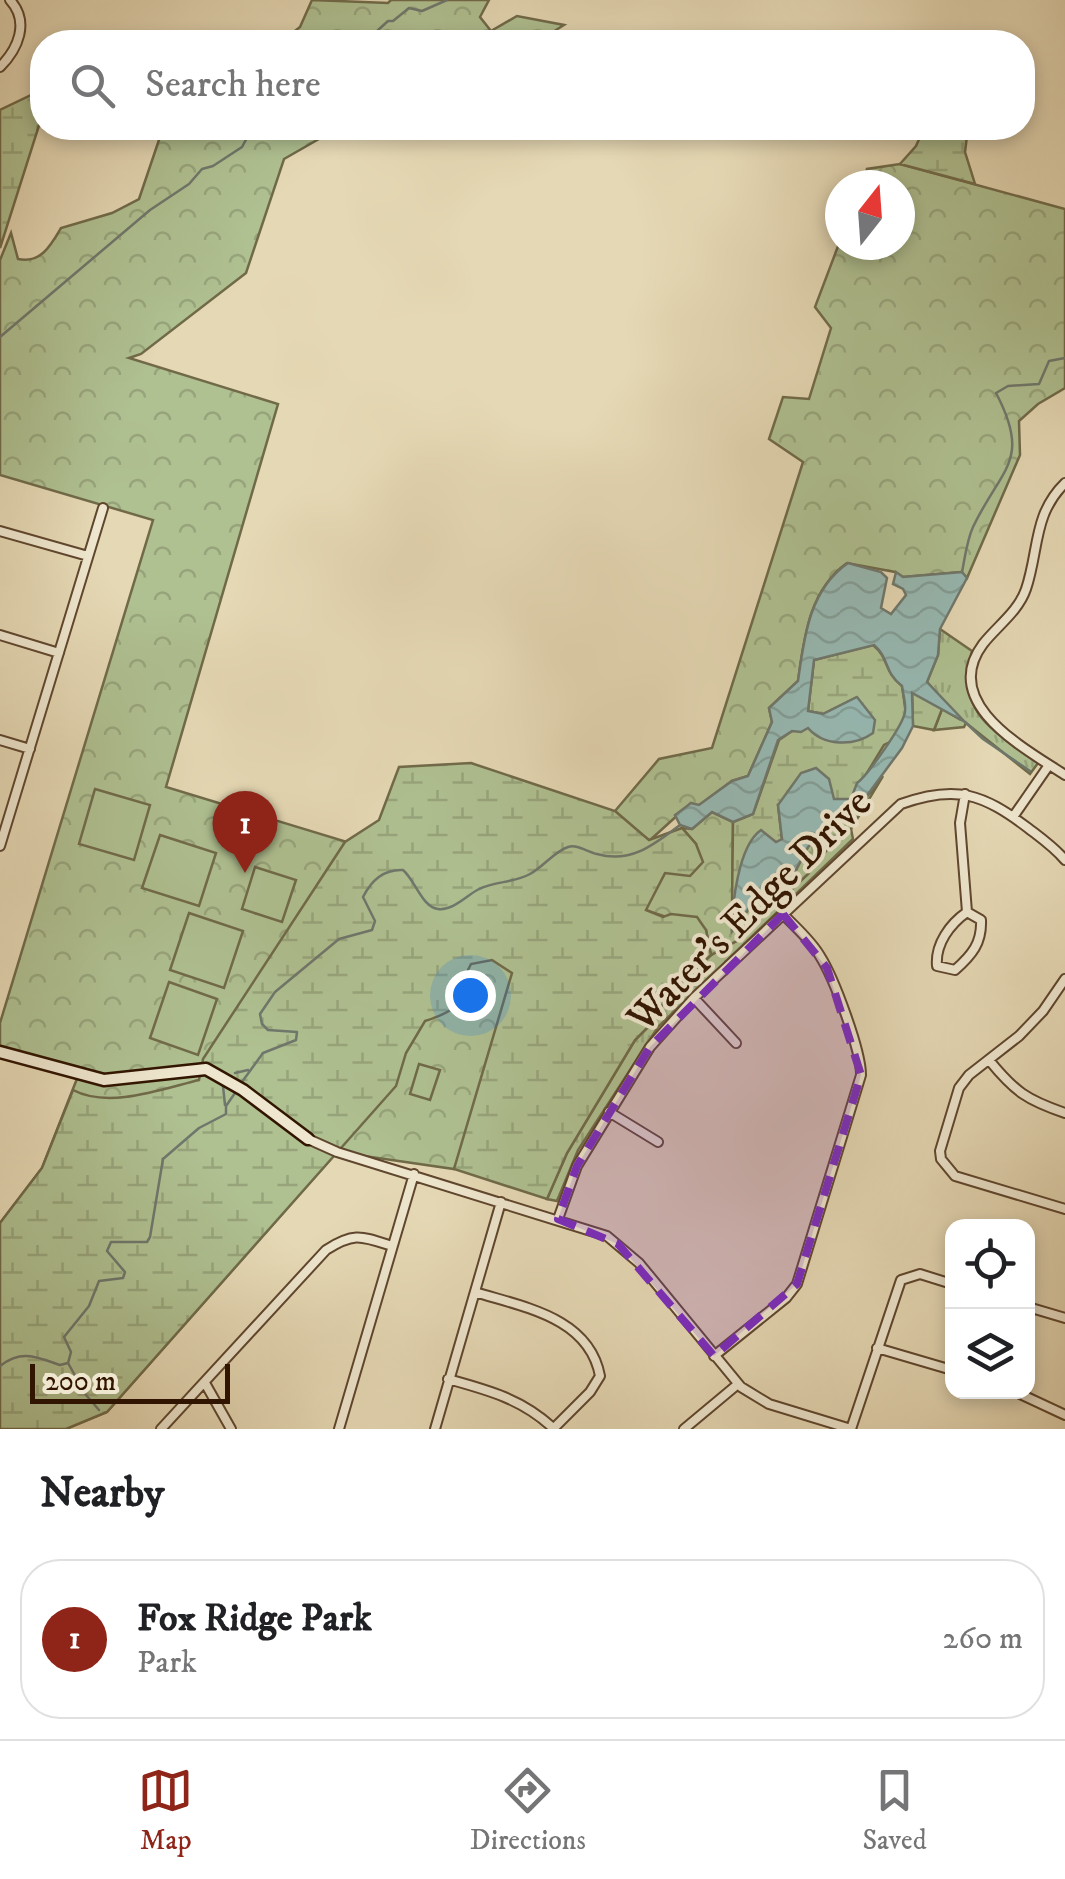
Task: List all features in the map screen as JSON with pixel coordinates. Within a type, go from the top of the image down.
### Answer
[{"type":"street","points":[[0,67],[12,54],[21,34],[18,8],[10,0]]},
{"type":"street","points":[[1065,483],[1041,518],[1024,595],[984,642],[972,665],[974,694],[985,716],[1065,776]]},
{"type":"street","points":[[0,846],[103,508]]},
{"type":"street","points":[[0,530],[88,556]]},
{"type":"street","points":[[0,635],[59,653]]},
{"type":"street","points":[[0,740],[30,748]]},
{"type":"street","points":[[1013,817],[1049,765]]},
{"type":"street","points":[[967,912],[960,822],[965,794],[979,797],[1013,817],[1065,860]]},
{"type":"street","name":"Water’s Edge Drive","points":[[558,1219],[577,1166],[609,1112],[650,1047],[694,998],[901,804],[925,795],[965,794]]},
{"type":"street","points":[[967,912],[982,920],[982,937],[955,970],[943,970],[937,966],[936,954],[956,920],[967,912]]},
{"type":"street","points":[[714,1356],[786,1298],[797,1284],[861,1075],[858,1050],[818,952],[783,914]]},
{"type":"street","points":[[1064,983],[1019,1036],[969,1075],[959,1088],[940,1143],[941,1160],[955,1176],[1065,1209]]},
{"type":"street","points":[[694,998],[736,1044]]},
{"type":"street","points":[[0,1052],[104,1080],[197,1068],[217,1074],[308,1139],[337,1152],[607,1236],[629,1253],[738,1384],[769,1404],[851,1429],[896,1287],[906,1276],[920,1274],[945,1282]]},
{"type":"street","points":[[989,1060],[1011,1088],[1028,1100],[1065,1112]]},
{"type":"street","points":[[609,1112],[658,1142]]},
{"type":"street","points":[[339,1429],[414,1174]]},
{"type":"street","points":[[435,1429],[501,1202]]},
{"type":"street","points":[[161,1429],[326,1250],[348,1237],[364,1237],[392,1246]]},
{"type":"street","points":[[448,1379],[510,1397],[534,1411],[553,1429],[590,1392],[600,1376],[596,1356],[568,1324],[475,1292]]},
{"type":"street","points":[[1035,1309],[1065,1318]]},
{"type":"street","points":[[877,1348],[945,1368]]},
{"type":"street","points":[[205,1382],[231,1429]]},
{"type":"street","points":[[684,1429],[738,1384]]},
{"type":"street","points":[[1031,1399],[1065,1415]]},
{"type":"highlighted area","points":[[783,914],[827,968],[861,1075],[797,1284],[714,1356],[618,1244],[558,1219],[577,1166],[650,1047]]},
{"type":"green space","points":[[312,0],[489,0],[480,17],[490,30],[296,30]]},
{"type":"green space","points":[[517,16],[564,25],[556,30],[493,30]]},
{"type":"green space","points":[[30,95],[30,140],[34,140],[0,248],[0,110]]},
{"type":"green space","points":[[159,140],[317,140],[284,159],[246,273],[141,354],[129,358],[278,404],[166,787],[564,908],[454,1169],[337,1152],[107,1412],[66,1429],[0,1429],[0,1223],[42,1168],[80,1071],[0,1046],[0,1023],[153,520],[0,475],[0,260],[11,233],[18,259],[33,259],[44,252],[61,228],[112,213],[139,199]]},
{"type":"green space","points":[[919,140],[966,140],[965,152],[975,184],[900,164]]},
{"type":"green space","points":[[900,164],[1065,209],[1065,388],[1019,421],[1020,455],[967,578],[961,572],[903,577],[847,563],[834,574],[816,601],[798,681],[769,708],[772,722],[748,776],[732,781],[698,806],[691,803],[649,841],[615,811],[659,759],[712,748],[803,462],[769,439],[783,397],[809,399],[831,328],[815,307],[833,260],[915,260],[915,170],[867,169]]},
{"type":"green space","points":[[940,629],[972,651],[968,672],[974,705],[993,729],[1038,763],[1030,774],[966,723],[964,727],[934,730],[942,709],[961,720],[927,682],[938,655]]},
{"type":"green space","points":[[873,645],[902,686],[906,713],[894,740],[884,745],[851,799],[778,805],[782,839],[732,908],[733,822],[753,814],[779,740],[857,697],[823,714],[808,711],[814,660]]},
{"type":"green space","points":[[912,692],[942,709],[934,730],[913,726]]},
{"type":"green space","points":[[471,763],[615,811],[649,840],[682,828],[696,844],[703,862],[690,876],[665,873],[646,910],[663,917],[697,917],[706,930],[711,955],[666,998],[653,1022],[635,1040],[567,1153],[547,1199],[454,1169],[512,973],[492,960],[471,964],[456,1005],[425,1021],[406,1053],[396,1086],[107,1412],[66,1429],[0,1429],[0,1223],[42,1168],[73,1090],[119,1098],[199,1080],[203,1059],[345,842],[379,820],[399,767]]},
{"type":"green space","points":[[883,776],[851,829],[773,907],[754,915],[746,926],[741,920],[750,907],[787,887],[808,847],[843,811],[857,809]]},
{"type":"green space","points":[[95,789],[150,805],[134,860],[79,844]]},
{"type":"green space","points":[[712,812],[733,822],[732,929],[741,919],[746,926],[740,939],[711,955],[706,930],[645,910],[665,873],[696,844],[682,828],[692,829]]},
{"type":"green space","points":[[851,829],[853,839],[658,1027],[578,1150],[557,1201],[547,1199],[567,1153],[635,1040],[653,1022],[666,998],[711,955],[740,939],[754,915],[773,907]]},
{"type":"green space","points":[[160,835],[216,853],[199,906],[142,888]]},
{"type":"green space","points":[[255,867],[296,880],[282,922],[242,909]]},
{"type":"green space","points":[[189,913],[243,931],[224,988],[170,970]]},
{"type":"green space","points":[[169,982],[217,999],[198,1055],[150,1038]]},
{"type":"green space","points":[[419,1064],[440,1070],[430,1100],[410,1094]]},
{"type":"water","points":[[848,563],[881,572],[887,578],[881,608],[891,614],[906,595],[893,584],[896,572],[903,577],[962,572],[967,578],[940,629],[938,655],[927,682],[965,722],[912,693],[913,726],[902,748],[857,809],[843,811],[808,847],[787,887],[750,907],[732,931],[735,892],[747,849],[761,830],[776,842],[782,839],[778,805],[801,773],[816,768],[829,779],[834,799],[851,799],[857,783],[885,749],[905,711],[902,686],[874,645],[814,660],[808,711],[823,714],[857,697],[875,720],[873,733],[857,741],[839,742],[822,738],[808,728],[792,731],[778,740],[753,814],[733,822],[712,812],[692,829],[680,825],[675,815],[691,803],[699,805],[732,781],[748,776],[772,722],[769,708],[798,681],[806,632],[817,601],[835,574]]},
{"type":"waterway","points":[[378,30],[409,8],[422,11],[447,0]]},
{"type":"waterway","points":[[0,337],[150,210],[189,184],[202,169],[242,147],[246,140]]},
{"type":"waterway","points":[[962,572],[971,532],[1002,477],[1012,450],[1012,434],[996,393],[1008,386],[1039,384],[1049,361],[1065,358]]},
{"type":"waterway","points":[[965,722],[1030,771]]},
{"type":"waterway","points":[[239,1086],[263,1053],[296,1040],[297,1032],[268,1030],[262,1024],[260,1014],[275,992],[339,939],[372,930],[375,921],[363,897],[384,874],[403,870],[427,903],[444,909],[479,889],[530,874],[568,847],[609,856],[632,854],[680,825]]},
{"type":"waterway","points":[[235,1073],[248,1070]]},
{"type":"waterway","points":[[223,1086],[225,1105]]},
{"type":"waterway","points":[[0,1366],[22,1356],[60,1365],[68,1363],[71,1352],[64,1337],[89,1306],[99,1281],[123,1278],[125,1272],[107,1251],[111,1242],[147,1242],[163,1159],[199,1128],[226,1114],[226,1106],[235,1093]]},
{"type":"waterway","points":[[68,1363],[99,1410]]},
{"type":"place","name":"Fox Ridge Park","points":[[245,873]]}]
